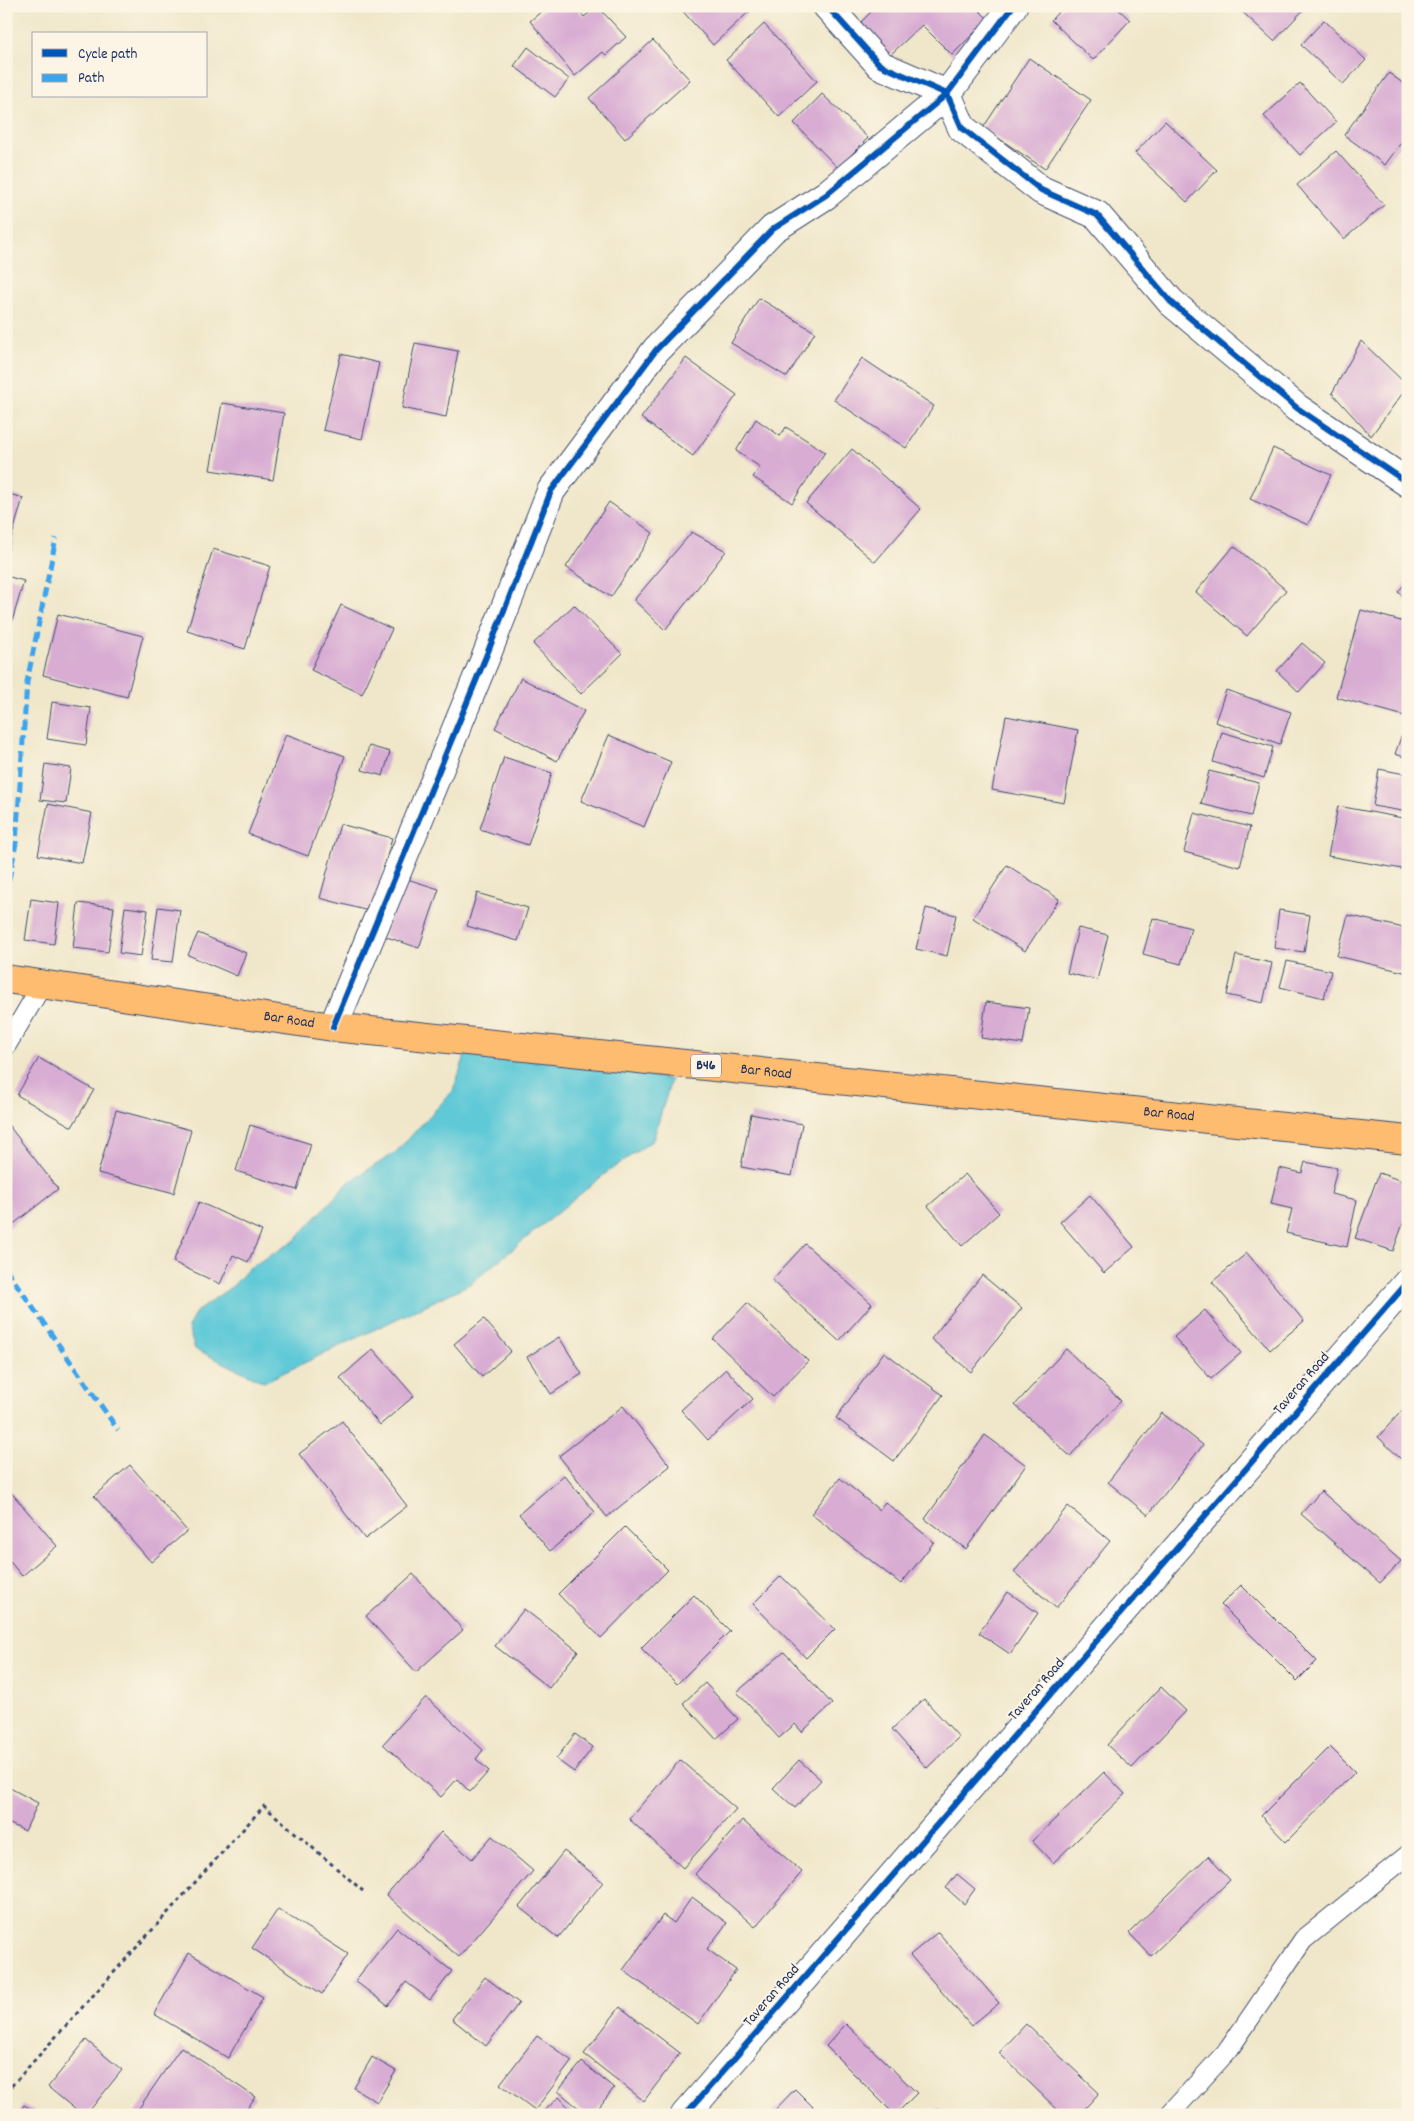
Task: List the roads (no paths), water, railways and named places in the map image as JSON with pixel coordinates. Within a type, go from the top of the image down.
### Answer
[{"type":"main road","name":"Bar Road","points":[[6,979],[333,1027],[1408,1140]]},
{"type":"street","points":[[827,6],[880,65],[947,94],[962,128],[1041,190],[1097,214],[1171,302],[1297,408],[1408,483]]},
{"type":"street","points":[[333,1027],[487,654],[551,491],[656,350],[773,229],[826,194],[947,94],[1013,6]]},
{"type":"street","name":"Taveran Road","points":[[685,2115],[1408,1282]]},
{"type":"lane","points":[[6,1046],[42,985]]},
{"type":"lane","points":[[1169,2115],[1229,2049],[1303,1940],[1408,1855]]},
{"type":"water","points":[[467,1050],[541,1052],[671,1080],[653,1140],[606,1173],[470,1284],[264,1382],[195,1349],[188,1328],[196,1312],[234,1285],[249,1268],[293,1242],[349,1182],[396,1152],[453,1091]]}]
